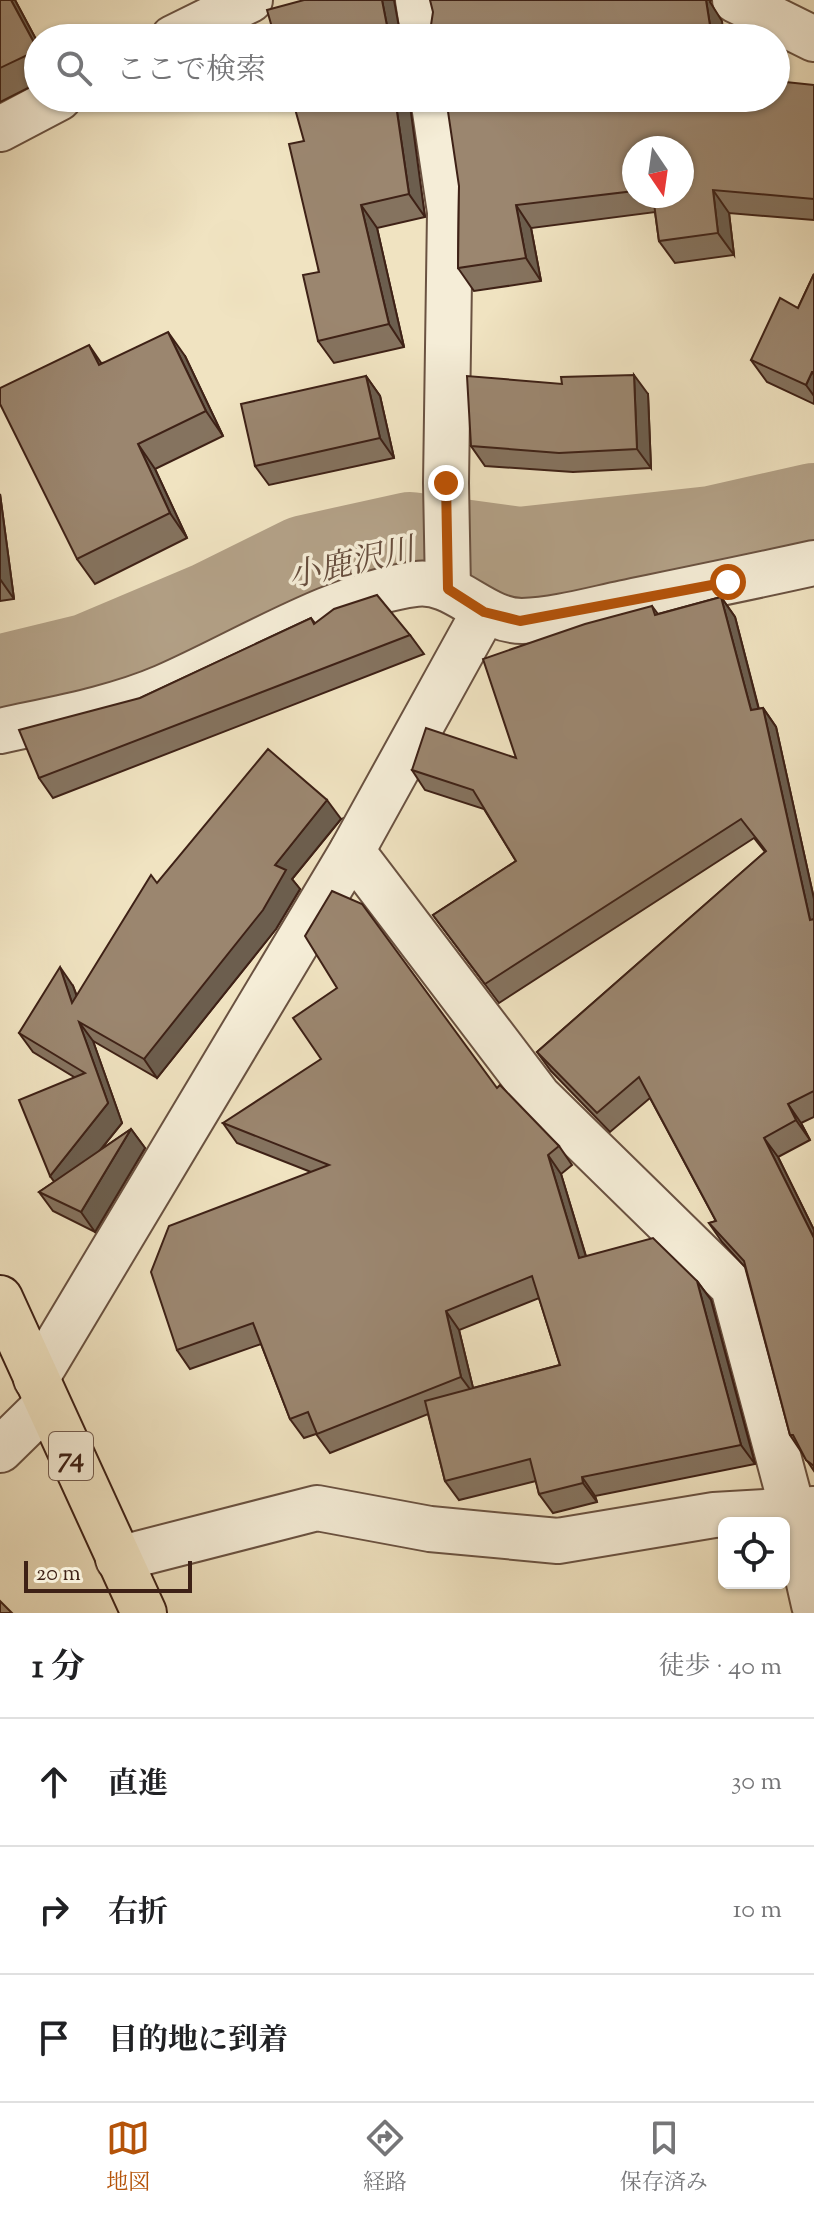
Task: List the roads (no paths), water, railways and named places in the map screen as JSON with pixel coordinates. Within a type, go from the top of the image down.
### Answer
[{"type":"main road","name":"74","points":[[0,1298],[144,1613]]},
{"type":"street","points":[[201,24],[250,0]]},
{"type":"street","points":[[418,0],[422,24]]},
{"type":"street","points":[[735,0],[784,24]]},
{"type":"street","points":[[790,27],[814,39]]},
{"type":"street","points":[[0,129],[32,112]]},
{"type":"street","points":[[0,1450],[42,1391],[352,851],[466,600],[446,483],[450,212],[435,112]]},
{"type":"street","points":[[0,731],[73,715],[161,689],[325,613],[383,590],[419,583],[520,621],[575,613],[814,563]]},
{"type":"street","points":[[352,851],[539,1097],[733,1287],[803,1508],[814,1605]]},
{"type":"street","points":[[118,1559],[317,1508],[430,1529],[558,1541],[714,1515],[803,1508]]},
{"type":"waterway","name":"小鹿沢川","points":[[0,685],[90,663],[213,611],[306,565],[410,542],[520,557],[712,536],[814,513]]}]
